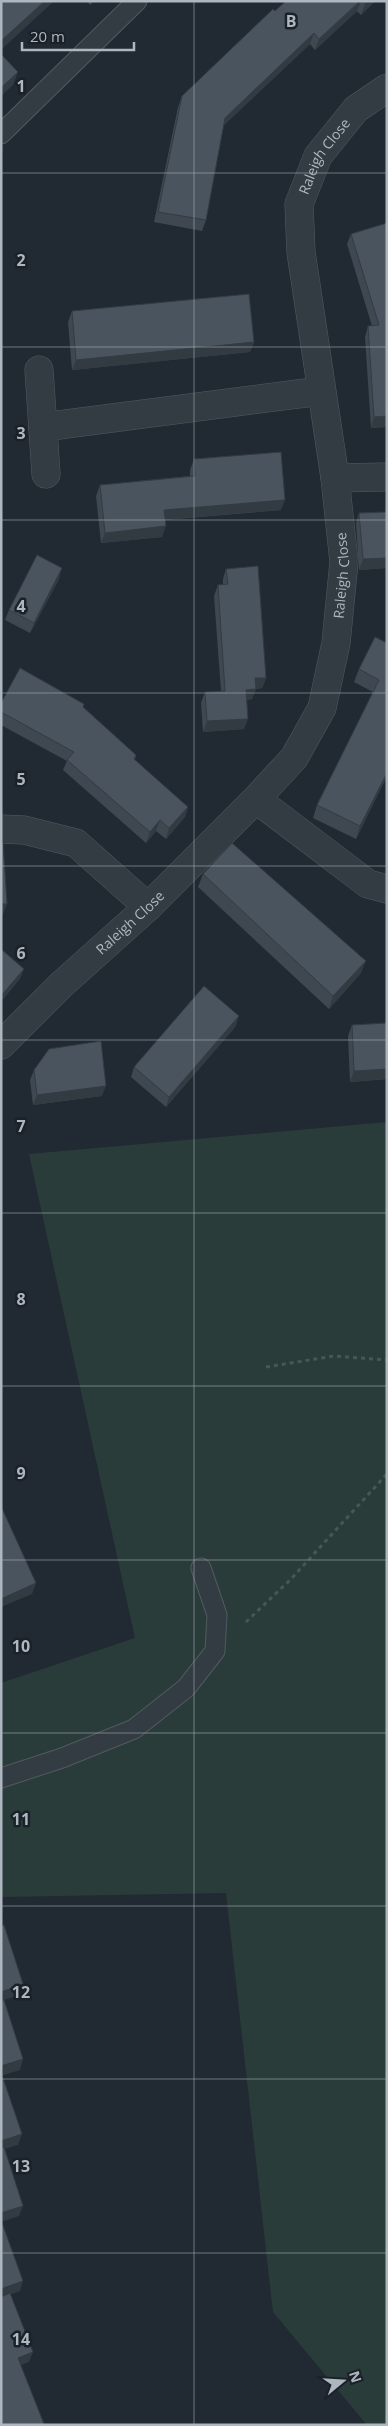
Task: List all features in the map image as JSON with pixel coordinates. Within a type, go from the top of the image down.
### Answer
[{"type":"street","name":"Raleigh Close","points":[[1,1045],[60,986],[148,907],[256,799],[294,758],[322,708],[336,643],[344,562],[335,478],[301,252],[298,204],[318,156],[356,109],[387,88]]},
{"type":"street","points":[[39,370],[46,474]]},
{"type":"street","points":[[43,427],[321,391]]},
{"type":"street","points":[[335,478],[387,477]]},
{"type":"street","points":[[256,799],[368,884],[387,890]]},
{"type":"street","points":[[1,829],[24,830],[76,843],[148,907]]},
{"type":"lane","points":[[1,134],[137,1]]},
{"type":"lane","points":[[1,1778],[62,1758],[134,1729],[186,1688],[215,1651],[216,1615],[201,1568]]},
{"type":"path","points":[[266,1367],[334,1356],[387,1360]]},
{"type":"path","points":[[215,1651],[291,1579],[387,1474]]},
{"type":"shaded area","points":[[387,1122],[387,2425],[367,2425],[273,2312],[226,1893],[1,1897],[1,1683],[135,1638],[29,1154]]},
{"type":"building","points":[[1,1],[45,1],[1,41]]},
{"type":"building","points":[[286,1],[360,1],[319,39],[314,33],[225,118],[206,220],[158,212],[182,96],[273,9],[275,11]]},
{"type":"building","points":[[1,54],[18,72],[1,88]]},
{"type":"building","points":[[387,223],[387,416],[374,417],[368,326],[379,325],[351,234]]},
{"type":"building","points":[[249,294],[254,342],[76,360],[72,311]]},
{"type":"building","points":[[281,452],[285,500],[164,510],[166,526],[105,533],[100,485],[195,476],[194,459]]},
{"type":"building","points":[[387,512],[387,558],[363,559],[359,513]]},
{"type":"building","points":[[37,555],[62,568],[34,623],[9,610]]},
{"type":"building","points":[[258,566],[266,678],[255,678],[256,689],[246,690],[248,719],[207,721],[205,692],[225,691],[218,585],[228,584],[226,569]]},
{"type":"building","points":[[375,637],[387,643],[387,773],[360,826],[317,805],[379,680],[359,669]]},
{"type":"building","points":[[20,668],[84,704],[83,707],[136,755],[134,759],[188,807],[169,828],[160,820],[150,832],[67,760],[74,752],[1,712],[1,703]]},
{"type":"building","points":[[1,842],[3,842],[7,904],[1,904]]},
{"type":"building","points":[[232,843],[366,961],[333,996],[203,874]]},
{"type":"building","points":[[1,949],[24,969],[1,996]]},
{"type":"building","points":[[204,986],[239,1016],[169,1097],[134,1067]]},
{"type":"building","points":[[387,1023],[387,1069],[354,1071],[352,1025]]},
{"type":"building","points":[[101,1041],[106,1086],[37,1095],[34,1070],[49,1049]]},
{"type":"building","points":[[1,1506],[36,1583],[1,1599]]},
{"type":"building","points":[[4,1925],[23,1984],[1,1992],[1,1926]]},
{"type":"building","points":[[1,2000],[4,2000],[23,2059],[1,2066]]},
{"type":"building","points":[[1,2075],[22,2134],[1,2141]]},
{"type":"building","points":[[4,2147],[23,2206],[1,2213],[1,2148]]},
{"type":"building","points":[[1,2220],[23,2281],[1,2289]]},
{"type":"building","points":[[10,2293],[33,2352],[18,2358],[43,2425],[1,2425],[1,2297]]}]
